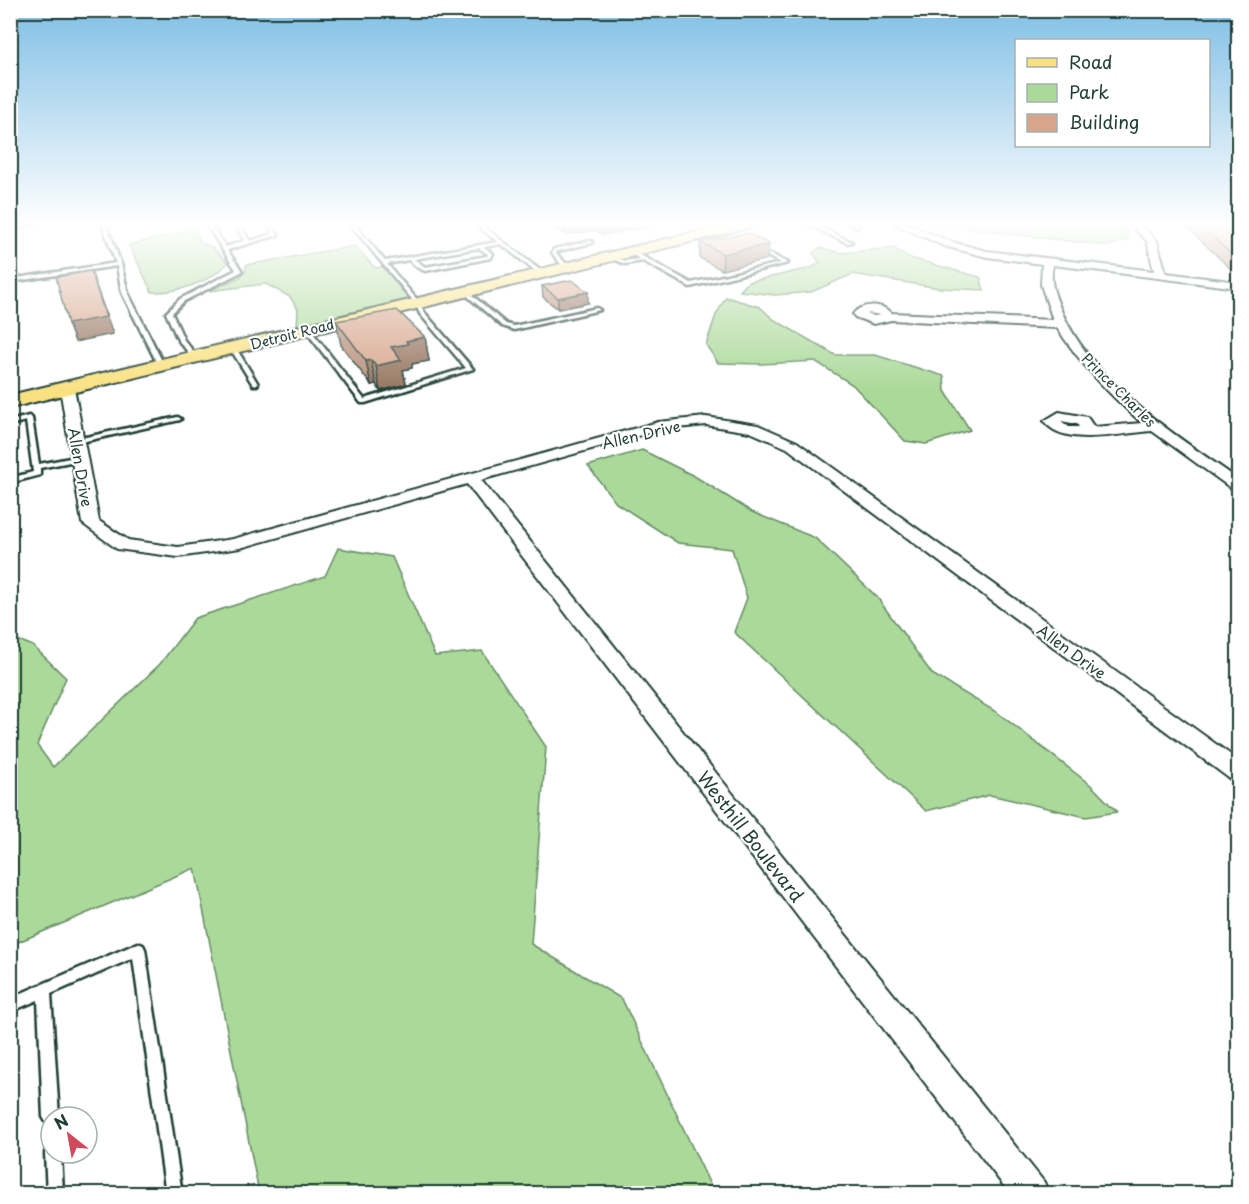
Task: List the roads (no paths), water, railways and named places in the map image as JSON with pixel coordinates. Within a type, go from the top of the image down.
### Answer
[{"type":"main road","name":"Detroit Road","points":[[10,402],[513,280]]},
{"type":"street","name":"Prince Charles","points":[[1046,280],[1046,286],[1060,324],[1103,379],[1154,426],[1239,486]]},
{"type":"street","points":[[1197,280],[1239,285]]},
{"type":"street","points":[[888,316],[1060,324]]},
{"type":"street","name":"Allen Drive","points":[[67,388],[91,523],[123,545],[178,552],[234,544],[658,426],[706,421],[753,428],[792,445],[1239,772]]},
{"type":"street","points":[[1083,432],[1154,426]]},
{"type":"street","name":"Westhill Boulevard","points":[[471,479],[1032,1194]]},
{"type":"lane","points":[[122,280],[125,293],[161,365]]},
{"type":"lane","points":[[195,357],[181,340],[169,313],[182,300],[221,280]]},
{"type":"lane","points":[[308,330],[363,402],[470,369],[422,313],[417,303],[398,280]]},
{"type":"lane","points":[[681,280],[690,285],[711,280]]},
{"type":"lane","points":[[466,292],[504,326],[513,328],[597,310]]},
{"type":"lane","points":[[233,348],[240,364],[247,369],[255,384]]},
{"type":"lane","points":[[10,423],[29,418],[36,467],[36,473],[10,481]]},
{"type":"lane","points":[[36,467],[78,450],[178,419]]},
{"type":"lane","points":[[10,1005],[138,949],[174,1194]]},
{"type":"lane","points":[[44,990],[50,1105]]},
{"type":"lane","points":[[54,1165],[55,1194]]}]
